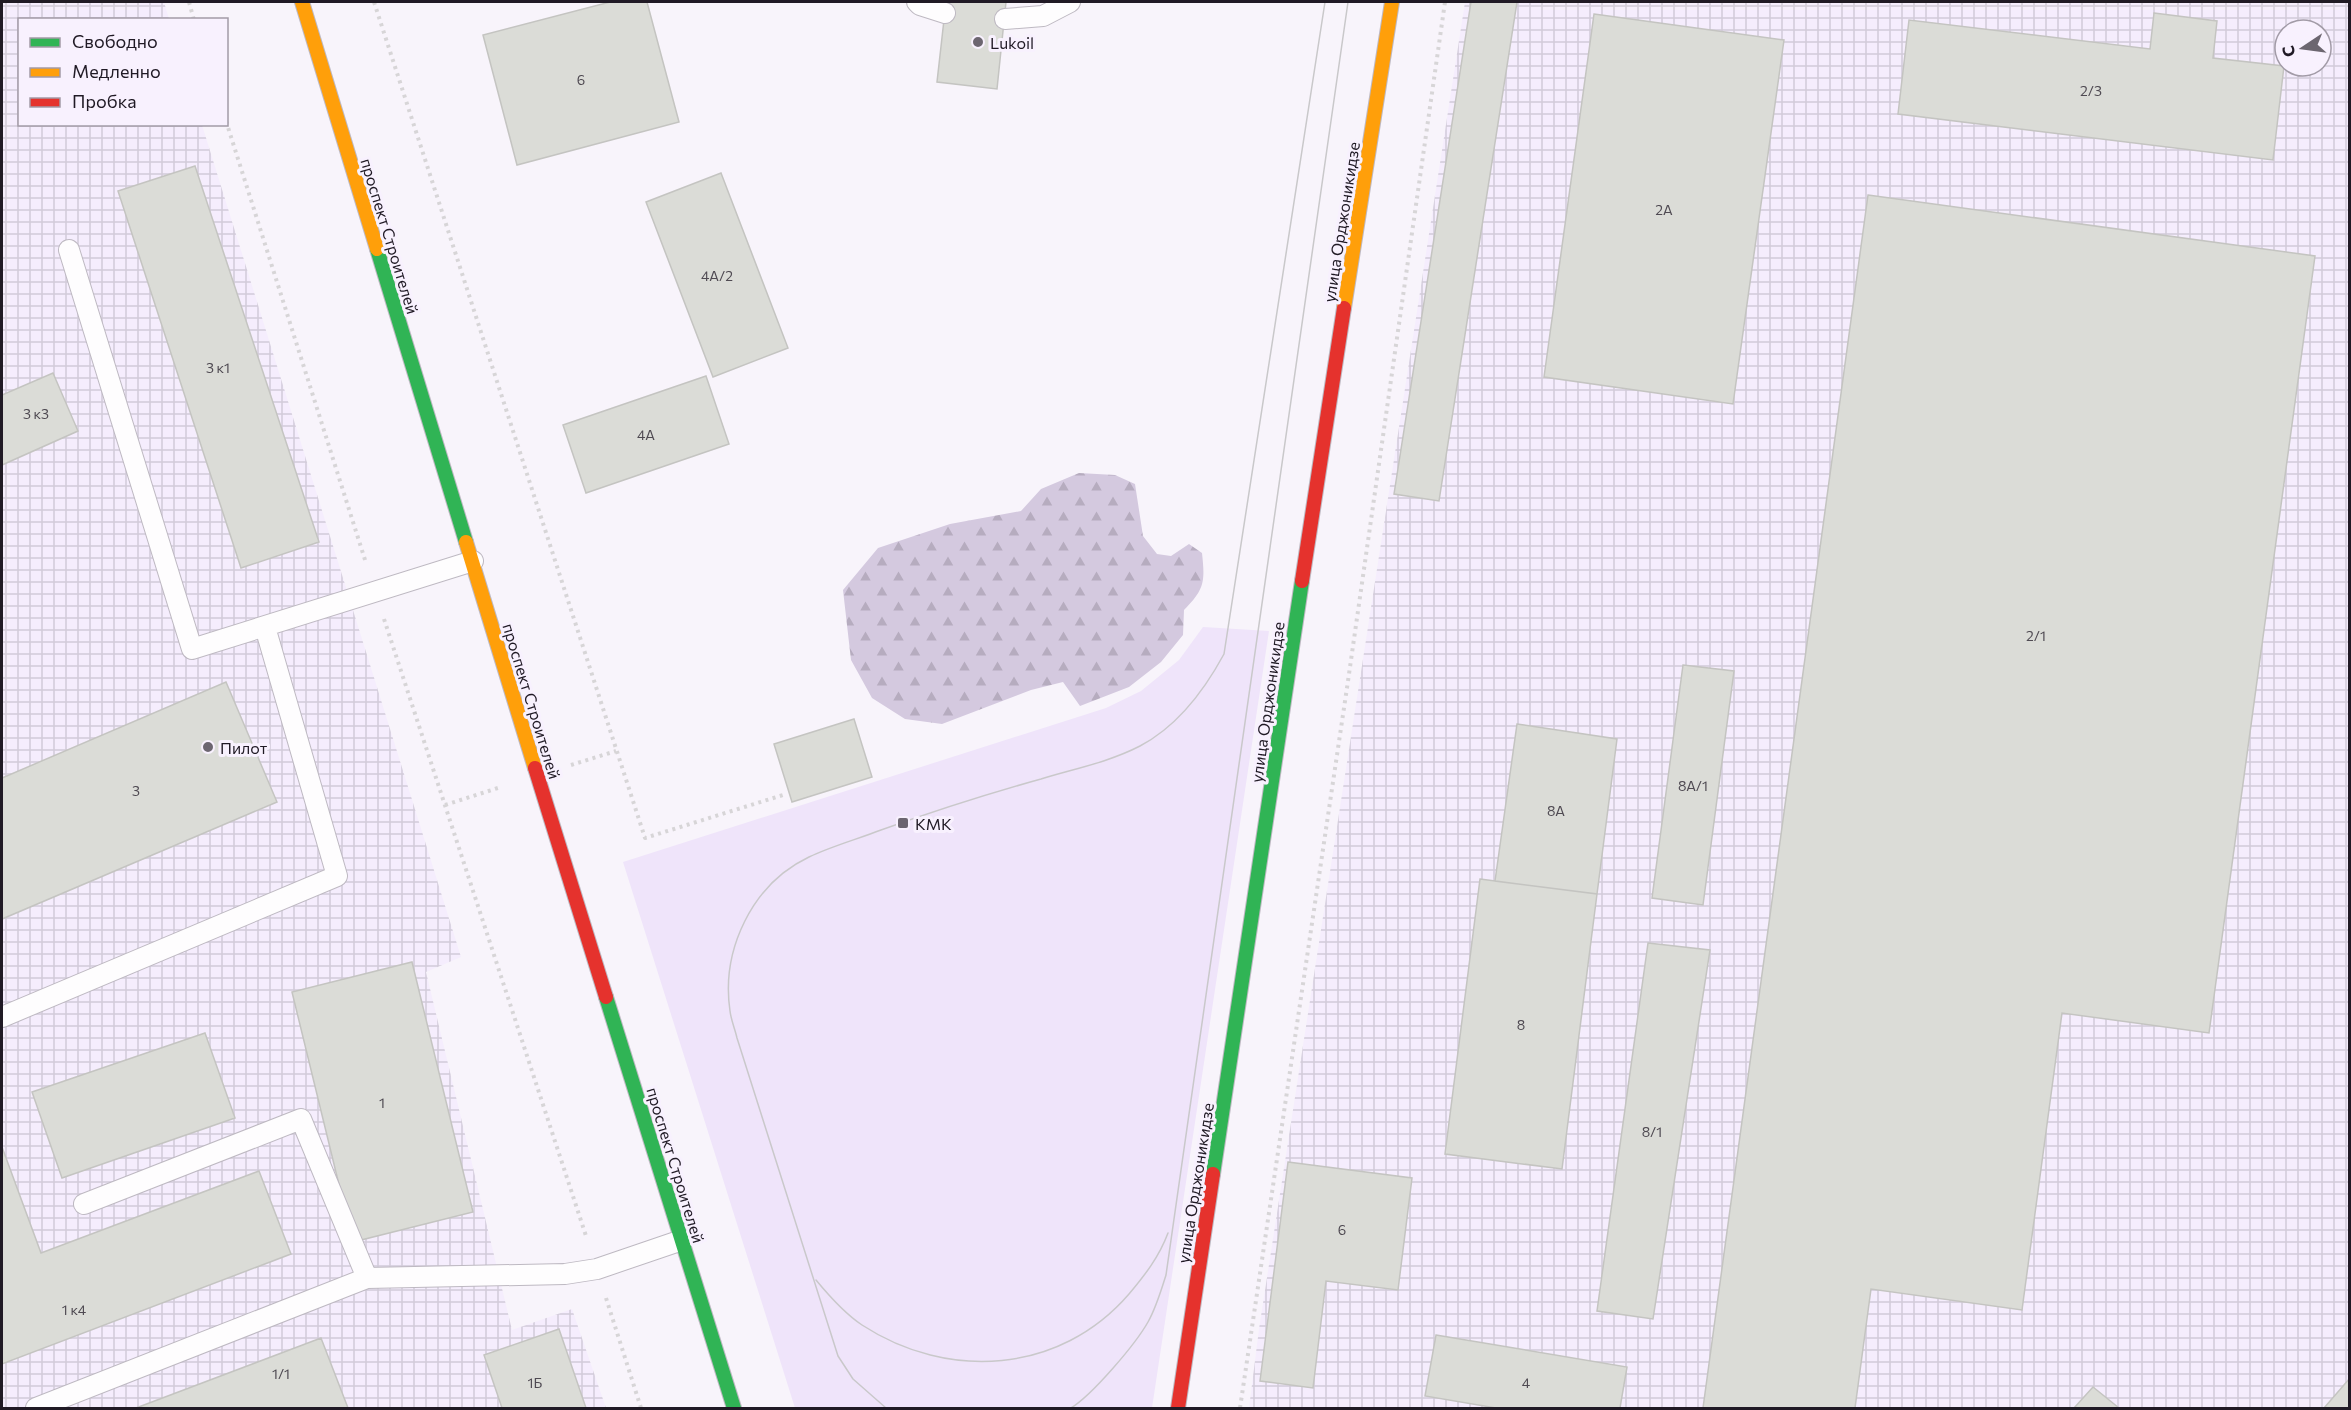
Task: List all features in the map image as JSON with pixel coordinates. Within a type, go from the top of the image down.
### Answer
[{"type":"street","name":"проспект Строителей","points":[[302,2],[734,1408]]},
{"type":"street","name":"улица Орджоникидзе","points":[[1178,1408],[1296,618],[1392,2]]},
{"type":"lane","points":[[917,2],[945,13]]},
{"type":"lane","points":[[1005,18],[1043,16],[1070,2]]},
{"type":"lane","points":[[69,250],[192,649],[473,561]]},
{"type":"lane","points":[[2,1017],[337,876],[265,627]]},
{"type":"lane","points":[[84,1204],[301,1119],[367,1278]]},
{"type":"lane","points":[[36,1408],[367,1278],[565,1274],[597,1269],[682,1240]]},
{"type":"path","points":[[189,2],[193,18]]},
{"type":"path","points":[[374,2],[645,838],[783,795]]},
{"type":"path","points":[[1240,1408],[1345,704],[1445,2]]},
{"type":"path","points":[[228,126],[641,1408]]},
{"type":"shaded area","points":[[2,2],[164,2],[169,18],[18,18],[18,126],[202,126],[461,957],[426,972],[512,1330],[572,1309],[606,1408],[2,1408]]},
{"type":"shaded area","points":[[1465,2],[2349,2],[2349,1408],[1249,1408],[1259,1329]]},
{"type":"shaded area","points":[[1203,627],[1269,631],[1152,1408],[795,1408],[623,862],[1106,708],[1141,691],[1179,660]]},
{"type":"green space","points":[[1079,473],[1115,475],[1135,484],[1143,536],[1157,554],[1171,556],[1189,544],[1202,553],[1203,578],[1200,590],[1184,610],[1183,635],[1161,662],[1129,687],[1080,706],[1063,682],[1031,690],[942,724],[905,719],[872,698],[851,660],[843,590],[878,548],[950,524],[1021,511],[1041,489]]},
{"type":"building","points":[[610,2],[647,2],[679,122],[517,165],[483,35]]},
{"type":"building","points":[[946,2],[1006,2],[997,89],[937,82]]},
{"type":"building","points":[[1471,2],[1517,2],[1439,501],[1394,494]]},
{"type":"building","points":[[2154,13],[2217,21],[2213,58],[2273,65],[2273,78],[2283,78],[2273,160],[1898,114],[1909,20],[2150,49]]},
{"type":"building","points":[[1594,14],[1784,40],[1733,404],[1544,377]]},
{"type":"building","points":[[195,166],[319,542],[241,568],[118,191]]},
{"type":"building","points":[[721,173],[788,348],[713,377],[646,202]]},
{"type":"building","points":[[1868,195],[2315,256],[2209,1033],[2062,1013],[2022,1310],[1871,1289],[1855,1408],[1703,1408]]},
{"type":"building","points":[[53,373],[78,431],[2,465],[2,395]]},
{"type":"building","points":[[706,376],[729,444],[586,493],[563,425]]},
{"type":"building","points":[[1683,665],[1734,671],[1703,905],[1652,898]]},
{"type":"building","points":[[226,682],[277,802],[2,919],[2,778]]},
{"type":"building","points":[[854,719],[872,777],[792,802],[774,744]]},
{"type":"building","points":[[1517,724],[1617,739],[1597,894],[1495,881]]},
{"type":"building","points":[[1480,879],[1597,894],[1562,1169],[1445,1154]]},
{"type":"building","points":[[1648,943],[1710,950],[1653,1319],[1597,1311]]},
{"type":"building","points":[[412,962],[473,1212],[353,1242],[292,992]]},
{"type":"building","points":[[205,1033],[235,1118],[62,1178],[32,1092]]},
{"type":"building","points":[[2,1147],[41,1253],[259,1171],[291,1254],[2,1364]]},
{"type":"building","points":[[1288,1162],[1412,1178],[1398,1290],[1326,1281],[1313,1388],[1260,1381]]},
{"type":"building","points":[[559,1329],[586,1408],[502,1408],[484,1355]]},
{"type":"building","points":[[1436,1335],[1627,1367],[1620,1408],[1496,1408],[1425,1396]]},
{"type":"building","points":[[321,1338],[348,1408],[136,1408]]},
{"type":"building","points":[[2350,1378],[2350,1408],[2324,1408]]},
{"type":"building","points":[[2093,1387],[2119,1408],[2074,1408]]},
{"type":"tram line","points":[[886,1408],[853,1379],[838,1356],[731,1018],[728,988],[736,943],[745,921],[771,884],[789,869],[809,857],[941,809],[1128,752],[1154,738],[1178,718],[1199,694],[1216,668],[1224,654],[1325,2]]},
{"type":"tram line","points":[[1071,1408],[1101,1381],[1142,1332],[1153,1311],[1166,1275],[1348,2]]},
{"type":"tram line","points":[[816,1280],[855,1320],[895,1343],[930,1355],[966,1361],[1002,1361],[1037,1354],[1070,1340],[1101,1321],[1141,1280],[1156,1258],[1168,1233]]},
{"type":"traffic: fast","points":[[377,249],[466,542]]},
{"type":"traffic: fast","points":[[1213,1174],[1302,581]]},
{"type":"traffic: fast","points":[[606,997],[734,1408]]},
{"type":"traffic: slow","points":[[302,2],[377,249]]},
{"type":"traffic: slow","points":[[1344,308],[1392,2]]},
{"type":"traffic: slow","points":[[466,542],[535,768]]},
{"type":"traffic: jam","points":[[1302,581],[1344,308]]},
{"type":"traffic: jam","points":[[535,768],[606,997]]},
{"type":"traffic: jam","points":[[1178,1408],[1213,1174]]},
{"type":"place","name":"Lukoil","points":[[978,42]]},
{"type":"place","name":"Пилот","points":[[208,747]]},
{"type":"place","name":"КМК","points":[[903,823]]}]
